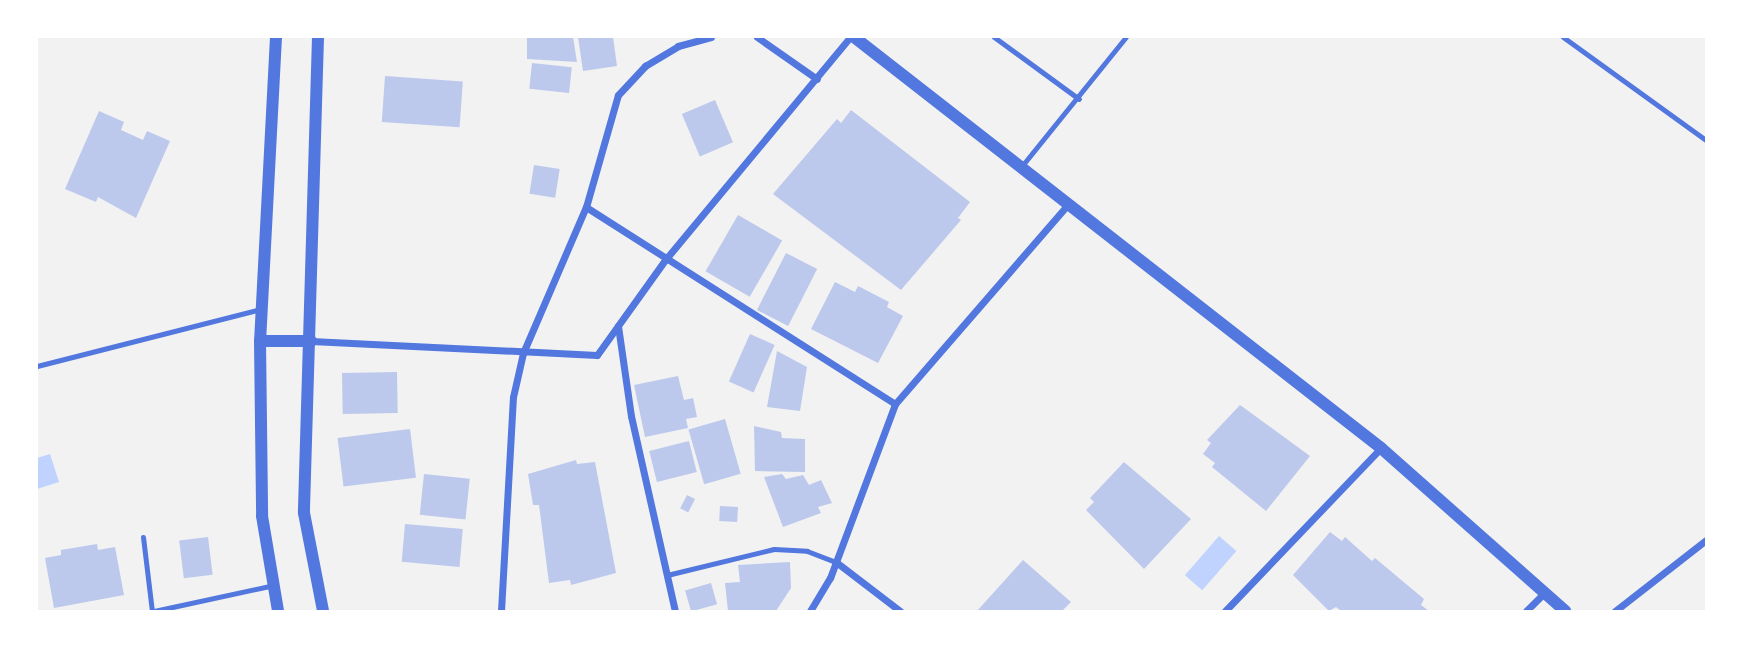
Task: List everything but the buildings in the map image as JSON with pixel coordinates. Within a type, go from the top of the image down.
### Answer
[{"type":"street","points":[[276,37],[260,341],[262,516],[278,611]]},
{"type":"street","points":[[318,37],[304,513],[323,611]]},
{"type":"street","points":[[501,611],[513,397],[523,353],[586,206],[618,95],[645,66],[678,46],[711,37]]},
{"type":"street","points":[[757,37],[817,79]]},
{"type":"street","points":[[260,341],[311,341],[597,355],[665,260],[852,37],[1381,448],[1546,591],[1565,611]]},
{"type":"street","points":[[810,611],[836,562],[895,404],[1068,204]]},
{"type":"street","points":[[586,206],[665,260],[895,404]]},
{"type":"street","points":[[618,326],[631,416],[675,611]]},
{"type":"street","points":[[1225,611],[1381,448]]},
{"type":"street","points":[[1615,611],[1706,540]]},
{"type":"street","points":[[836,562],[900,611]]},
{"type":"street","points":[[1526,611],[1546,591]]},
{"type":"lane","points":[[994,37],[1079,99]]},
{"type":"lane","points":[[1021,167],[1079,99],[1126,37]]},
{"type":"lane","points":[[1563,37],[1706,140]]},
{"type":"lane","points":[[37,366],[261,309]]},
{"type":"lane","points":[[143,537],[153,611],[274,585]]},
{"type":"lane","points":[[667,575],[774,549],[807,551],[836,562]]},
{"type":"water","points":[[50,454],[59,482],[37,489],[37,458]]},
{"type":"water","points":[[1219,536],[1236,551],[1202,590],[1185,575]]}]
